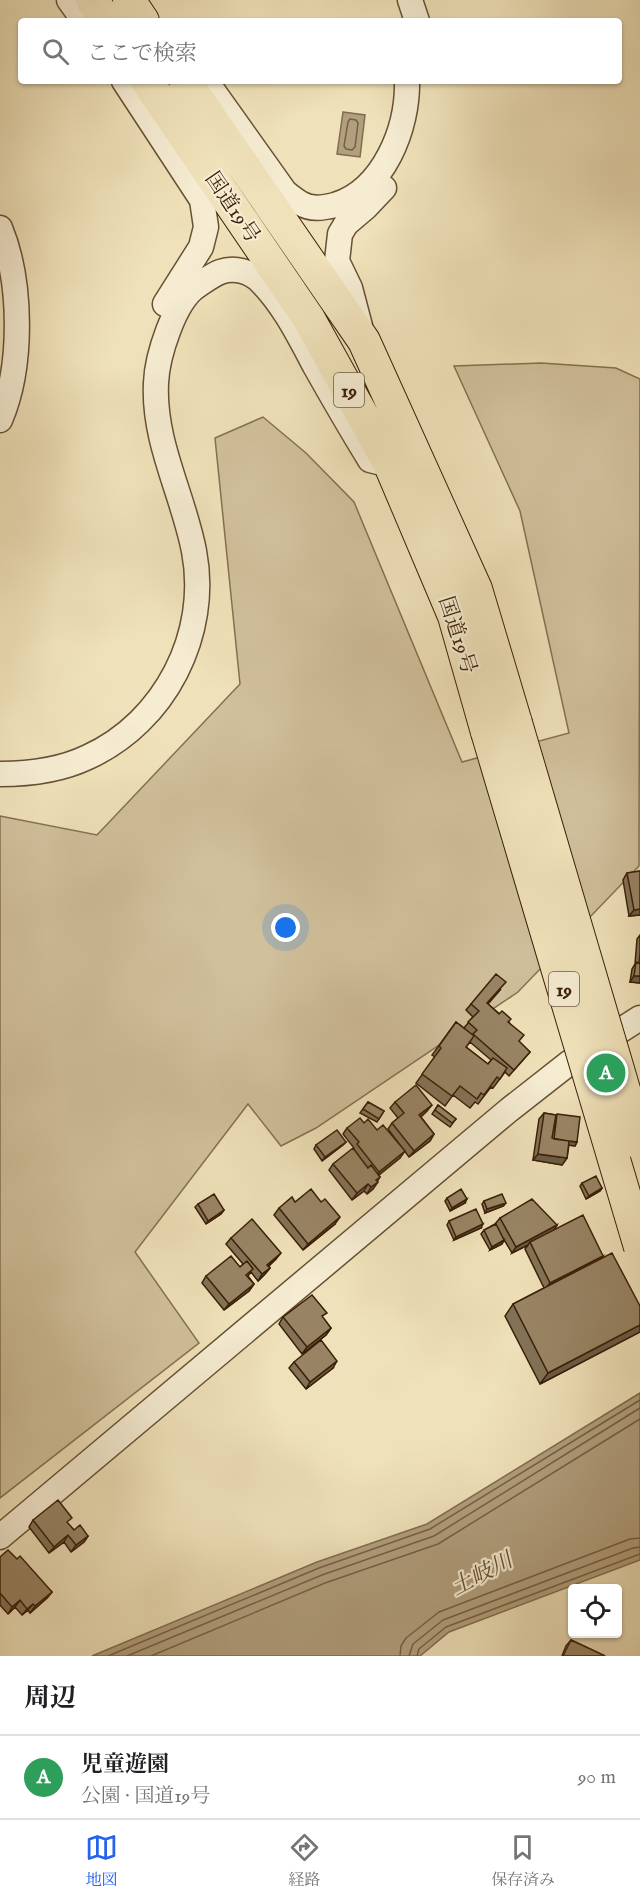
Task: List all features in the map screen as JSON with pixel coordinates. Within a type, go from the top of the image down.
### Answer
[{"type":"highway","points":[[92,0],[104,18]]},
{"type":"highway","points":[[129,0],[141,18]]},
{"type":"highway","name":"国道19号","points":[[149,84],[309,320],[390,465],[502,727],[640,1144]]},
{"type":"highway","name":"国道19号","points":[[186,84],[364,341],[476,589],[502,727],[640,1247]]},
{"type":"street","points":[[69,0],[82,18]]},
{"type":"street","points":[[142,0],[157,18]]},
{"type":"street","points":[[395,0],[401,18]]},
{"type":"street","points":[[410,0],[416,18]]},
{"type":"street","points":[[0,759],[39,757],[84,743],[106,731],[129,712],[150,690],[165,663],[177,634],[183,603],[181,554],[146,441],[141,414],[141,386],[148,342],[161,310],[201,247],[206,227],[202,200],[126,84]]},
{"type":"street","points":[[208,84],[285,192],[301,204],[321,209],[343,202],[364,190],[380,171],[394,146],[400,129],[408,96],[407,84]]},
{"type":"street","points":[[364,341],[350,288],[337,261],[340,234],[346,224],[381,192],[406,154],[420,112],[422,84]]},
{"type":"street","points":[[0,228],[11,264],[17,321],[16,347],[10,385],[0,420]]},
{"type":"street","points":[[0,774],[20,774],[66,766],[114,743],[137,725],[159,700],[178,671],[190,638],[196,605],[197,578],[189,531],[160,436],[156,385],[157,367],[163,347],[174,318],[189,291],[222,270],[242,271],[256,277],[294,327],[370,460],[390,465]]},
{"type":"street","points":[[0,293],[3,327],[0,357]]},
{"type":"street","points":[[0,1537],[509,1110],[569,1063],[640,1018]]},
{"type":"shaded area","points":[[541,363],[616,368],[640,379],[639,866],[518,992],[316,1128],[281,1146],[248,1104],[135,1252],[199,1343],[0,1498],[0,816],[97,835],[240,684],[215,438],[263,417],[306,453],[354,502],[462,762],[569,733],[520,511],[454,366]]},
{"type":"water","points":[[343,112],[365,115],[360,157],[337,154]]},
{"type":"water","name":"土岐川","points":[[640,1393],[640,1560],[576,1584],[568,1584],[568,1587],[449,1632],[420,1656],[92,1656],[317,1562],[427,1524]]},
{"type":"building","points":[[640,871],[640,909],[634,910],[627,873]]},
{"type":"building","points":[[640,954],[640,976],[634,976],[636,962],[639,963]]},
{"type":"building","points":[[496,974],[506,982],[487,1003],[499,1014],[502,1011],[511,1019],[508,1022],[524,1035],[519,1041],[530,1052],[514,1070],[473,1034],[477,1030],[468,1022],[479,1011],[471,1004]]},
{"type":"building","points":[[456,1022],[474,1036],[466,1047],[488,1064],[493,1058],[507,1068],[500,1079],[497,1077],[484,1095],[481,1093],[477,1099],[460,1086],[452,1096],[422,1074]]},
{"type":"building","points":[[416,1085],[432,1105],[419,1115],[434,1134],[414,1151],[392,1123],[404,1113],[395,1102]]},
{"type":"building","points":[[368,1102],[384,1111],[379,1119],[363,1109]]},
{"type":"building","points":[[438,1105],[456,1119],[452,1123],[435,1110]]},
{"type":"building","points":[[544,1113],[556,1115],[552,1138],[569,1141],[567,1158],[538,1154]]},
{"type":"building","points":[[557,1114],[580,1117],[577,1142],[554,1139]]},
{"type":"building","points":[[360,1118],[364,1123],[368,1119],[377,1130],[383,1125],[405,1151],[379,1172],[347,1128]]},
{"type":"building","points":[[337,1130],[346,1142],[325,1157],[316,1145]]},
{"type":"building","points":[[353,1148],[368,1168],[371,1165],[380,1177],[376,1180],[378,1182],[371,1187],[368,1184],[357,1193],[333,1164]]},
{"type":"building","points":[[596,1176],[602,1188],[589,1196],[582,1183]]},
{"type":"building","points":[[311,1189],[321,1202],[325,1199],[340,1217],[308,1244],[279,1208],[292,1197],[295,1202]]},
{"type":"building","points":[[461,1189],[467,1199],[452,1208],[447,1198]]},
{"type":"building","points":[[214,1194],[224,1210],[208,1221],[198,1204]]},
{"type":"building","points":[[502,1194],[506,1203],[487,1209],[484,1201]]},
{"type":"building","points":[[532,1199],[557,1225],[516,1247],[500,1218]]},
{"type":"building","points":[[476,1209],[483,1224],[456,1237],[449,1221]]},
{"type":"building","points":[[583,1215],[603,1256],[550,1283],[530,1242]]},
{"type":"building","points":[[252,1219],[281,1253],[267,1265],[270,1268],[262,1274],[231,1238]]},
{"type":"building","points":[[496,1224],[504,1240],[492,1247],[484,1230]]},
{"type":"building","points":[[612,1253],[640,1306],[640,1325],[548,1373],[513,1304]]},
{"type":"building","points":[[231,1256],[240,1267],[247,1261],[253,1269],[246,1275],[254,1284],[229,1304],[206,1276]]},
{"type":"building","points":[[312,1295],[327,1313],[322,1316],[331,1328],[307,1347],[283,1317]]},
{"type":"building","points":[[321,1340],[337,1361],[310,1382],[294,1362]]},
{"type":"building","points":[[58,1500],[72,1518],[67,1522],[74,1530],[80,1525],[88,1536],[76,1545],[68,1535],[54,1547],[33,1520]]},
{"type":"building","points":[[8,1550],[17,1559],[20,1556],[52,1592],[35,1606],[33,1604],[27,1609],[20,1600],[12,1607],[0,1593],[0,1557]]},
{"type":"building","points":[[571,1640],[605,1656],[563,1656]]},
{"type":"place","name":"児童遊園","points":[[606,1073]]}]
